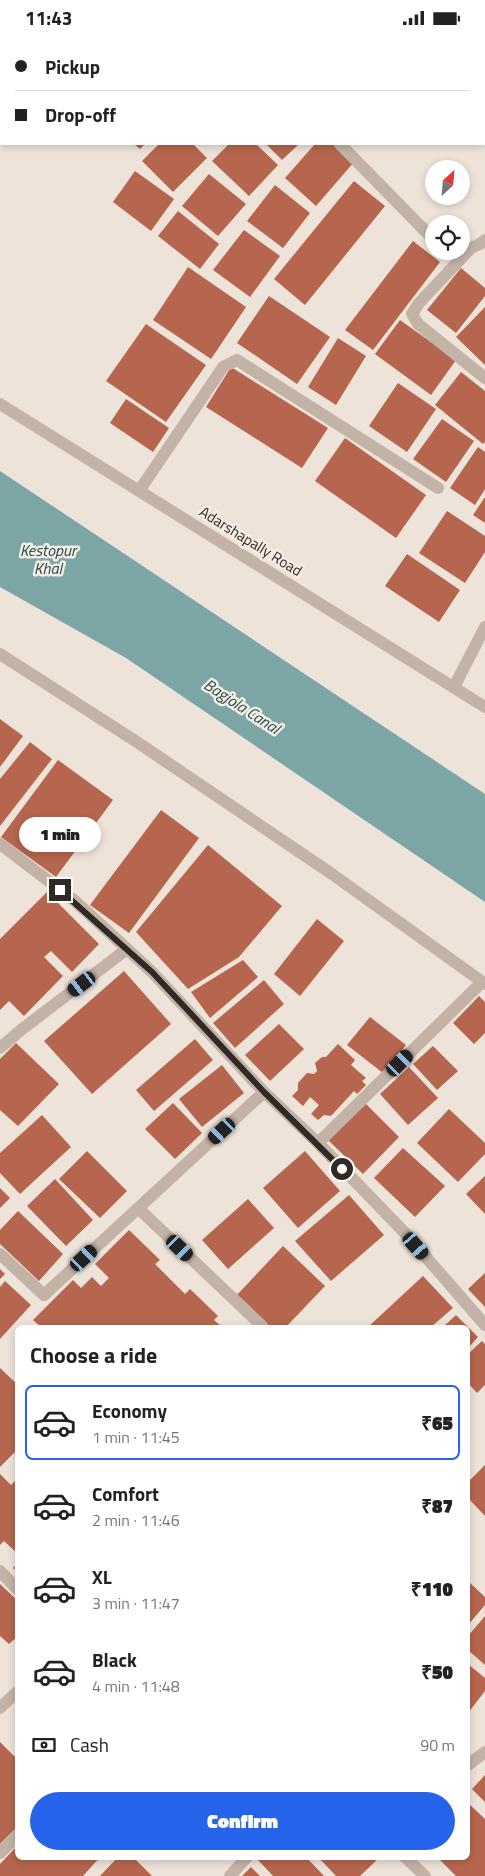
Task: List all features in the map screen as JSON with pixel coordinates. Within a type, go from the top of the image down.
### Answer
[{"type":"street","points":[[341,145],[425,231]]},
{"type":"street","points":[[470,247],[485,240]]},
{"type":"street","points":[[456,260],[412,314],[418,324],[485,378]]},
{"type":"street","points":[[139,491],[223,367],[237,360],[438,488]]},
{"type":"street","name":"Adarshapally Road","points":[[0,404],[485,707]]},
{"type":"street","points":[[454,687],[485,627]]},
{"type":"street","points":[[0,654],[137,742],[324,869],[483,983],[318,1143]]},
{"type":"street","points":[[0,844],[75,901],[152,972],[264,1092],[318,1143],[405,1233],[485,1325]]},
{"type":"street","points":[[0,1048],[127,949]]},
{"type":"street","points":[[0,1254],[44,1295],[264,1092]]},
{"type":"street","points":[[138,1208],[261,1325]]},
{"type":"street","points":[[0,1571],[15,1587]]},
{"type":"street","points":[[0,1708],[15,1694]]},
{"type":"street","points":[[470,1763],[485,1751]]},
{"type":"street","points":[[0,1853],[15,1838]]},
{"type":"street","points":[[230,1876],[244,1860]]},
{"type":"street","points":[[408,1860],[425,1876]]},
{"type":"water","name":"Kestopur Khal","points":[[0,471],[485,794],[485,902],[126,658],[0,587]]},
{"type":"building","points":[[135,145],[144,145],[140,149]]},
{"type":"building","points":[[158,145],[194,145],[207,158],[173,192],[142,161]]},
{"type":"building","points":[[228,145],[257,145],[278,165],[249,196],[212,161]]},
{"type":"building","points":[[267,145],[298,145],[282,160]]},
{"type":"building","points":[[314,145],[335,145],[354,162],[316,206],[285,178]]},
{"type":"building","points":[[135,171],[174,199],[151,231],[113,202]]},
{"type":"building","points":[[209,174],[246,204],[218,236],[182,206]]},
{"type":"building","points":[[354,181],[385,206],[305,305],[274,279]]},
{"type":"building","points":[[275,185],[310,213],[283,248],[247,221]]},
{"type":"building","points":[[178,211],[219,244],[200,269],[158,236]]},
{"type":"building","points":[[244,230],[280,256],[250,297],[213,270]]},
{"type":"building","points":[[413,241],[425,250],[425,260],[437,260],[440,262],[373,350],[345,330]]},
{"type":"building","points":[[188,267],[246,307],[211,359],[153,320]]},
{"type":"building","points":[[461,268],[485,288],[485,296],[456,333],[427,310]]},
{"type":"building","points":[[269,296],[330,337],[297,384],[237,343]]},
{"type":"building","points":[[485,307],[485,365],[456,337]]},
{"type":"building","points":[[400,320],[456,360],[431,395],[375,354]]},
{"type":"building","points":[[146,324],[206,365],[166,422],[106,381]]},
{"type":"building","points":[[338,338],[366,356],[336,405],[308,387]]},
{"type":"building","points":[[231,367],[328,428],[302,468],[206,407]]},
{"type":"building","points":[[461,372],[485,391],[485,442],[483,444],[435,405]]},
{"type":"building","points":[[398,383],[436,409],[407,452],[369,426]]},
{"type":"building","points":[[126,399],[169,428],[153,452],[110,423]]},
{"type":"building","points":[[442,419],[474,441],[446,482],[413,459]]},
{"type":"building","points":[[345,438],[426,495],[396,538],[315,481]]},
{"type":"building","points":[[478,447],[485,452],[485,489],[475,505],[450,488]]},
{"type":"building","points":[[485,497],[485,523],[473,515]]},
{"type":"building","points":[[447,511],[485,536],[485,552],[465,583],[419,553]]},
{"type":"building","points":[[407,554],[460,590],[439,622],[385,586]]},
{"type":"building","points":[[0,719],[23,736],[0,767]]},
{"type":"building","points":[[30,742],[52,759],[0,826],[0,779]]},
{"type":"building","points":[[58,760],[113,800],[56,877],[1,837]]},
{"type":"building","points":[[161,810],[199,838],[129,933],[90,905]]},
{"type":"building","points":[[208,845],[282,906],[239,957],[188,989],[136,932]]},
{"type":"building","points":[[47,892],[99,944],[72,972],[51,951],[44,957],[63,976],[24,1016],[9,1001],[0,1010],[0,939]]},
{"type":"building","points":[[317,919],[344,941],[300,996],[274,974]]},
{"type":"building","points":[[243,960],[258,977],[210,1018],[191,992]]},
{"type":"building","points":[[124,971],[171,1024],[92,1094],[44,1041]]},
{"type":"building","points":[[264,980],[284,1004],[235,1048],[213,1023]]},
{"type":"building","points":[[479,996],[485,1002],[485,1033],[474,1044],[453,1023]]},
{"type":"building","points":[[370,1017],[406,1045],[383,1073],[347,1045]]},
{"type":"building","points":[[279,1024],[304,1049],[270,1081],[245,1055]]},
{"type":"building","points":[[195,1039],[213,1060],[154,1111],[136,1090]]},
{"type":"building","points":[[16,1043],[59,1084],[18,1126],[0,1110],[0,1059]]},
{"type":"building","points":[[338,1044],[355,1060],[351,1065],[366,1078],[362,1081],[366,1085],[357,1094],[354,1091],[331,1116],[324,1115],[318,1120],[311,1114],[319,1105],[310,1097],[303,1106],[292,1096],[298,1090],[298,1083],[307,1073],[314,1074],[317,1071],[315,1063],[322,1057],[326,1057]]},
{"type":"building","points":[[433,1046],[458,1071],[437,1090],[413,1064]]},
{"type":"building","points":[[222,1065],[244,1093],[202,1127],[179,1099]]},
{"type":"building","points":[[409,1067],[438,1098],[408,1125],[380,1094]]},
{"type":"building","points":[[173,1103],[202,1133],[175,1159],[145,1129]]},
{"type":"building","points":[[365,1103],[399,1137],[363,1174],[328,1140]]},
{"type":"building","points":[[449,1109],[485,1143],[485,1154],[458,1182],[417,1143]]},
{"type":"building","points":[[42,1115],[71,1147],[20,1194],[0,1173],[0,1153]]},
{"type":"building","points":[[403,1148],[445,1186],[415,1217],[374,1178]]},
{"type":"building","points":[[87,1151],[127,1191],[100,1218],[59,1179]]},
{"type":"building","points":[[305,1151],[340,1191],[298,1228],[263,1188]]},
{"type":"building","points":[[485,1176],[485,1214],[466,1194]]},
{"type":"building","points":[[55,1179],[93,1220],[66,1246],[27,1206]]},
{"type":"building","points":[[0,1188],[10,1198],[0,1208]]},
{"type":"building","points":[[349,1195],[384,1235],[331,1281],[295,1241]]},
{"type":"building","points":[[248,1199],[274,1228],[228,1269],[202,1240]]},
{"type":"building","points":[[18,1211],[63,1254],[39,1281],[0,1244],[0,1230]]},
{"type":"building","points":[[129,1230],[160,1260],[155,1264],[185,1294],[190,1289],[218,1316],[214,1320],[220,1325],[39,1325],[33,1320],[73,1280],[81,1288],[92,1277],[101,1286],[109,1278],[95,1264]]},
{"type":"building","points":[[283,1246],[325,1286],[288,1325],[268,1325],[236,1296]]},
{"type":"building","points":[[0,1269],[5,1274],[0,1279]]},
{"type":"building","points":[[485,1273],[485,1307],[468,1289]]},
{"type":"building","points":[[423,1276],[453,1308],[433,1325],[370,1325]]},
{"type":"building","points":[[5,1281],[31,1305],[0,1339],[0,1287]]},
{"type":"building","points":[[456,1315],[466,1325],[445,1325]]},
{"type":"building","points":[[470,1329],[478,1337],[470,1346]]},
{"type":"building","points":[[482,1341],[485,1344],[485,1385],[477,1393],[470,1385],[470,1352]]},
{"type":"building","points":[[0,1368],[15,1382],[15,1452],[0,1467]]},
{"type":"building","points":[[485,1465],[485,1516],[470,1500],[470,1480]]},
{"type":"building","points":[[0,1474],[11,1485],[15,1481],[15,1551],[4,1541],[0,1545]]},
{"type":"building","points":[[470,1583],[485,1597],[485,1605],[470,1623]]},
{"type":"building","points":[[0,1584],[15,1598],[15,1639],[9,1644],[0,1636]]},
{"type":"building","points":[[485,1616],[485,1665],[470,1652],[470,1634]]},
{"type":"building","points":[[470,1666],[485,1678],[485,1691],[470,1710]]},
{"type":"building","points":[[0,1742],[15,1757],[15,1829],[0,1844]]},
{"type":"building","points":[[485,1775],[485,1802],[472,1789]]},
{"type":"building","points":[[470,1805],[485,1819],[485,1876],[456,1876],[440,1860],[470,1860]]},
{"type":"building","points":[[15,1848],[15,1860],[97,1860],[83,1876],[0,1876],[0,1864]]},
{"type":"building","points":[[115,1860],[136,1860],[152,1876],[100,1876]]},
{"type":"building","points":[[258,1860],[309,1860],[324,1876],[273,1876]]},
{"type":"building","points":[[321,1860],[377,1860],[360,1876],[336,1876]]},
{"type":"building","points":[[251,1867],[260,1876],[242,1876]]},
{"type":"route","points":[[60,890],[75,901],[152,972],[264,1092],[318,1143],[342,1169]]},
{"type":"water label","name":"Bagjola Canal","points":[[242,706]]}]
